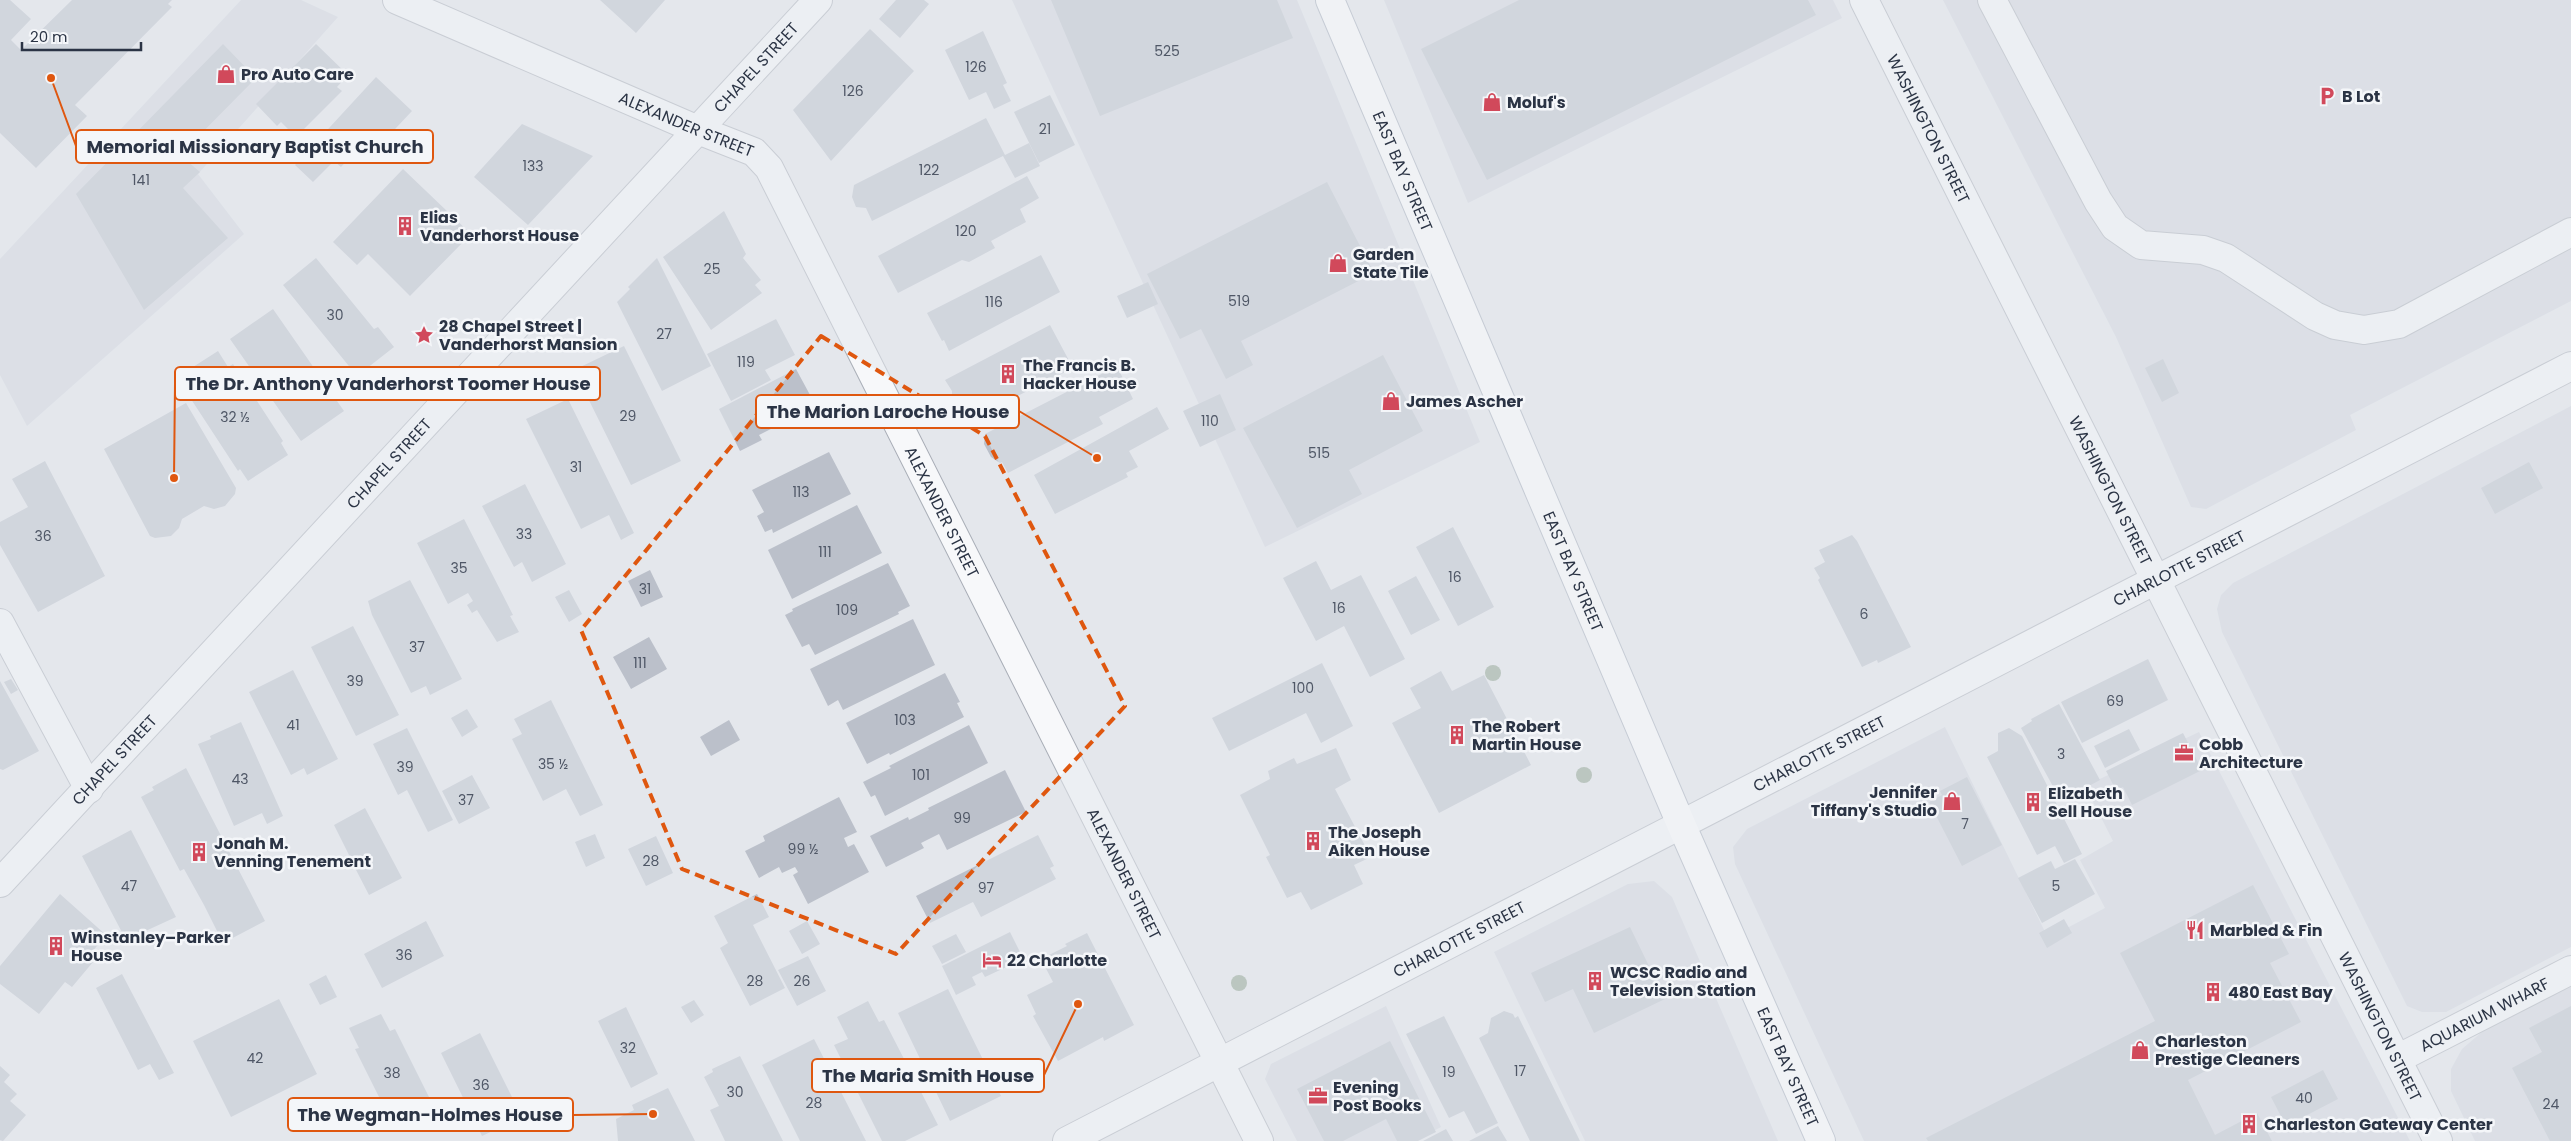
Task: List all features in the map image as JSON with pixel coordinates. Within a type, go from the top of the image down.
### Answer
[{"type":"main road","name":"EAST BAY STREET","points":[[1330,0],[1681,824],[1821,1141]]},
{"type":"street","name":"ALEXANDER STREET","points":[[397,0],[698,130],[754,152],[769,168],[1259,1141]]},
{"type":"street","name":"CHAPEL STREET","points":[[1,883],[818,0]]},
{"type":"street","name":"WASHINGTON STREET","points":[[1864,0],[2438,1141]]},
{"type":"street","points":[[1992,0],[2098,201],[2115,226],[2142,245],[2170,249],[2203,250],[2226,258],[2315,316],[2335,325],[2364,330],[2399,324],[2571,232]]},
{"type":"street","name":"CHARLOTTE STREET","points":[[1067,1141],[2571,366]]},
{"type":"street","points":[[0,623],[89,789]]},
{"type":"street","name":"AQUARIUM WHARF","points":[[2397,1058],[2571,970]]},
{"type":"highlighted area","points":[[821,336],[985,436],[1125,706],[896,954],[682,869],[581,630]]},
{"type":"shaded area","points":[[241,0],[301,0],[338,17],[198,174],[244,234],[27,426],[0,375],[0,259]]},
{"type":"shaded area","points":[[1012,0],[1297,0],[1480,442],[1265,547]]},
{"type":"shaded area","points":[[1384,0],[1833,0],[1842,18],[1468,203]]},
{"type":"shaded area","points":[[1943,0],[2571,0],[2571,301],[2350,415],[2356,430],[2206,509],[2191,507],[2116,337]]},
{"type":"shaded area","points":[[2571,406],[2571,947],[2446,1012],[2422,1012],[2407,1006],[2222,632],[2217,609],[2221,595],[2233,583]]},
{"type":"shaded area","points":[[1945,727],[2048,938],[2105,908],[2080,860],[2113,841],[2085,786],[2199,732],[2410,1141],[1864,1141],[1735,864],[1733,847],[1747,829]]},
{"type":"shaded area","points":[[1654,881],[1672,897],[1778,1141],[1585,1141],[1494,952],[1628,884]]},
{"type":"shaded area","points":[[2571,985],[2571,1141],[2475,1141],[2451,1091],[2451,1069],[2462,1049],[2483,1031]]},
{"type":"shaded area","points":[[1386,1006],[1441,1127],[1414,1141],[1297,1141],[1265,1079],[1271,1064]]},
{"type":"building","points":[[0,0],[10,0],[31,19],[11,40],[21,50],[72,0],[172,0],[168,4],[172,7],[75,105],[87,116],[36,168],[0,133]]},
{"type":"building","points":[[600,0],[665,0],[636,33]]},
{"type":"building","points":[[896,0],[924,0],[929,4],[900,38],[879,19]]},
{"type":"building","points":[[1051,0],[1277,0],[1293,38],[1100,116]]},
{"type":"building","points":[[1519,0],[1808,0],[1816,15],[1487,180],[1421,49]]},
{"type":"building","points":[[870,29],[914,71],[831,161],[793,110]]},
{"type":"building","points":[[983,31],[1007,83],[1003,85],[1011,101],[994,109],[986,92],[969,100],[945,50]]},
{"type":"building","points":[[223,44],[256,78],[180,155],[200,172],[183,188],[228,238],[144,310],[76,194]]},
{"type":"building","points":[[316,44],[348,75],[337,87],[342,91],[296,137],[281,122],[277,126],[256,104]]},
{"type":"building","points":[[376,77],[412,111],[365,161],[355,152],[341,167],[334,161],[313,182],[295,165]]},
{"type":"building","points":[[1050,95],[1075,145],[1039,163],[1014,112]]},
{"type":"building","points":[[986,118],[1005,155],[872,221],[866,208],[856,207],[852,197],[854,185]]},
{"type":"building","points":[[522,124],[593,156],[528,225],[474,177]]},
{"type":"building","points":[[1029,143],[1040,166],[1015,178],[1003,156]]},
{"type":"building","name":"Elias Vanderhorst House","points":[[403,169],[471,234],[410,296],[368,254],[357,265],[333,242]]},
{"type":"building","points":[[1027,176],[1039,198],[1020,209],[1026,222],[991,241],[995,248],[969,262],[962,260],[898,293],[878,256]]},
{"type":"building","points":[[1327,182],[1374,273],[1241,341],[1253,365],[1226,379],[1201,329],[1180,339],[1147,274]]},
{"type":"building","points":[[724,211],[746,254],[743,258],[761,280],[755,285],[762,293],[711,330],[663,257]]},
{"type":"building","points":[[1041,255],[1060,292],[949,351],[927,313]]},
{"type":"building","points":[[316,258],[374,329],[378,327],[394,347],[357,376],[283,285]]},
{"type":"building","points":[[657,258],[711,366],[662,391],[617,302],[630,289],[628,287]]},
{"type":"building","points":[[1148,282],[1158,304],[1127,318],[1117,296]]},
{"type":"building","points":[[273,309],[344,411],[301,441],[230,339]]},
{"type":"building","points":[[776,319],[795,355],[765,370],[771,380],[731,401],[707,354]]},
{"type":"building","name":"The Francis B. Hacker House","points":[[1050,325],[1073,368],[968,421],[958,414],[952,400],[952,391],[945,380]]},
{"type":"building","points":[[624,346],[681,461],[631,485],[574,370]]},
{"type":"building","points":[[218,351],[228,367],[233,364],[283,441],[281,443],[288,455],[248,481],[240,469],[238,471],[187,393],[193,390],[182,374]]},
{"type":"building","points":[[1383,355],[1423,431],[1349,470],[1362,494],[1297,528],[1243,428]]},
{"type":"building","points":[[2163,359],[2179,393],[2162,402],[2145,368]]},
{"type":"building","points":[[1117,366],[1133,399],[1099,417],[1103,424],[1008,473],[1002,462],[1000,463],[991,457],[984,444],[985,434]]},
{"type":"building","points":[[796,369],[816,406],[759,435],[762,440],[740,451],[719,409]]},
{"type":"building","points":[[1220,394],[1236,430],[1200,447],[1183,411]]},
{"type":"building","points":[[568,399],[634,533],[621,540],[609,515],[581,529],[526,419]]},
{"type":"building","points":[[186,403],[236,488],[235,494],[225,506],[214,509],[204,506],[182,519],[179,528],[171,536],[155,538],[150,536],[104,449]]},
{"type":"building","points":[[1157,407],[1169,429],[1129,451],[1138,467],[1126,473],[1128,477],[1055,514],[1034,475]]},
{"type":"building","points":[[829,452],[851,494],[773,533],[772,529],[765,532],[757,516],[764,512],[752,490]]},
{"type":"building","points":[[45,461],[105,576],[38,612],[0,545],[0,522],[28,507],[12,479]]},
{"type":"building","points":[[2529,462],[2543,488],[2495,514],[2481,488]]},
{"type":"building","points":[[525,484],[566,564],[532,582],[522,562],[514,567],[482,506]]},
{"type":"building","points":[[857,505],[882,553],[792,599],[768,550]]},
{"type":"building","points":[[464,519],[513,615],[510,616],[519,632],[497,642],[477,610],[472,613],[467,605],[473,601],[468,593],[448,604],[417,543]]},
{"type":"building","points":[[1453,527],[1494,607],[1458,626],[1416,547]]},
{"type":"building","points":[[1852,535],[1857,541],[1911,647],[1878,663],[1877,660],[1862,667],[1818,580],[1820,578],[1814,568],[1825,562],[1819,550]]},
{"type":"building","points":[[1316,561],[1331,590],[1361,575],[1405,659],[1370,677],[1344,626],[1316,641],[1283,578]]},
{"type":"building","points":[[888,563],[910,606],[898,612],[899,614],[815,655],[809,644],[802,647],[785,615],[793,611],[792,609]]},
{"type":"building","points":[[650,570],[663,597],[641,607],[628,581]]},
{"type":"building","points":[[1416,576],[1440,620],[1411,635],[1388,591]]},
{"type":"building","points":[[410,580],[462,679],[430,695],[426,686],[411,693],[372,615],[368,601]]},
{"type":"building","points":[[569,590],[582,614],[569,622],[555,597]]},
{"type":"building","points":[[913,619],[935,665],[843,710],[838,700],[828,706],[810,669]]},
{"type":"building","points":[[353,626],[399,715],[356,736],[311,647]]},
{"type":"building","points":[[649,637],[667,669],[631,689],[613,657]]},
{"type":"building","points":[[2148,659],[2168,700],[2082,743],[2061,702]]},
{"type":"building","points":[[1322,663],[1353,726],[1321,743],[1306,713],[1229,751],[1212,718]]},
{"type":"building","points":[[293,670],[338,759],[307,775],[304,768],[291,775],[249,692]]},
{"type":"building","name":"The Robert Martin House","points":[[1441,671],[1452,691],[1484,675],[1531,765],[1439,813],[1392,723],[1421,708],[1410,688]]},
{"type":"building","points":[[945,673],[960,702],[957,703],[964,717],[890,755],[889,753],[867,764],[846,723]]},
{"type":"building","points":[[11,679],[18,690],[11,694],[4,682]]},
{"type":"building","points":[[0,681],[39,751],[3,770],[0,769]]},
{"type":"building","points":[[551,700],[603,805],[580,816],[566,789],[543,801],[512,739],[522,734],[514,719]]},
{"type":"building","points":[[2059,704],[2100,780],[2061,801],[2021,728],[2032,721],[2031,719]]},
{"type":"building","points":[[467,709],[478,727],[462,737],[451,718]]},
{"type":"building","points":[[729,720],[740,740],[711,756],[700,737]]},
{"type":"building","points":[[241,722],[283,816],[267,824],[262,813],[234,826],[198,744],[211,739],[210,736]]},
{"type":"building","points":[[969,725],[988,763],[885,816],[875,795],[871,797],[863,782],[891,768],[889,766]]},
{"type":"building","points":[[407,728],[453,820],[428,832],[407,790],[398,795],[373,744]]},
{"type":"building","name":"Elizabeth Sell House","points":[[2009,728],[2022,736],[2082,854],[2064,863],[2055,846],[2037,855],[1987,757],[1998,751],[1998,733]]},
{"type":"building","points":[[2129,729],[2140,750],[2105,768],[2094,746]]},
{"type":"building","points":[[2183,733],[2202,770],[2132,805],[2123,787],[2116,790],[2106,771]]},
{"type":"building","name":"The Joseph Aiken House","points":[[1336,748],[1351,780],[1335,789],[1371,857],[1354,865],[1363,884],[1311,910],[1301,892],[1287,898],[1266,857],[1270,855],[1240,795],[1270,779],[1268,771],[1294,758],[1297,764]]},
{"type":"building","name":"Jonah M. Venning Tenement","points":[[186,768],[265,921],[223,943],[184,869],[180,871],[141,797],[154,790],[152,787]]},
{"type":"building","points":[[1005,770],[1026,812],[947,850],[939,834],[921,843],[924,848],[886,867],[870,836],[908,817],[909,820],[929,810],[928,808]]},
{"type":"building","points":[[472,775],[490,808],[459,824],[442,791]]},
{"type":"building","points":[[1967,777],[2002,845],[1962,866],[1929,802],[1942,795],[1940,791]]},
{"type":"building","points":[[839,797],[857,832],[844,838],[848,847],[854,844],[869,872],[808,904],[793,875],[798,872],[795,867],[782,873],[779,867],[759,878],[745,851],[765,841],[763,836]]},
{"type":"building","points":[[365,808],[402,878],[369,895],[354,866],[349,868],[344,858],[349,855],[334,825]]},
{"type":"building","points":[[131,830],[176,917],[126,940],[82,856]]},
{"type":"building","points":[[595,834],[605,858],[586,867],[575,842]]},
{"type":"building","points":[[1038,835],[1054,866],[1050,868],[1056,879],[981,917],[973,902],[930,923],[916,896]]},
{"type":"building","points":[[656,836],[673,873],[646,886],[628,849]]},
{"type":"building","points":[[2075,859],[2095,894],[2042,923],[2018,878],[2051,861],[2055,869]]},
{"type":"building","name":"480 East Bay","points":[[2253,885],[2289,954],[2270,963],[2301,1022],[2188,1080],[2215,1135],[2257,1113],[2272,1141],[1928,1141],[1926,1138],[2155,1021],[2120,953]]},
{"type":"building","name":"Winstanley–Parker House","points":[[60,894],[106,935],[87,958],[93,962],[72,987],[65,982],[39,1014],[0,984],[0,966]]},
{"type":"building","points":[[757,894],[769,917],[753,925],[785,988],[750,1006],[720,948],[728,943],[714,916]]},
{"type":"building","points":[[2064,919],[2072,933],[2047,948],[2039,933]]},
{"type":"building","points":[[426,921],[444,956],[382,988],[364,954]]},
{"type":"building","points":[[807,921],[820,944],[802,954],[789,931]]},
{"type":"building","name":"WCSC Radio and Television Station","points":[[1630,927],[1665,999],[1594,1033],[1573,989],[1545,1002],[1531,973]]},
{"type":"building","points":[[1010,932],[1020,952],[1010,958],[1013,964],[985,977],[982,972],[972,977],[976,985],[956,995],[942,966]]},
{"type":"building","points":[[1087,933],[1134,1025],[1104,1041],[1103,1037],[1058,1061],[1033,1016],[1036,1014],[1027,995],[1053,982],[1041,959]]},
{"type":"building","points":[[956,934],[966,952],[942,964],[932,946]]},
{"type":"building","points":[[808,956],[826,991],[797,1006],[778,970]]},
{"type":"building","points":[[122,974],[174,1073],[159,1080],[150,1064],[138,1070],[96,988]]},
{"type":"building","points":[[326,975],[337,997],[320,1005],[309,984]]},
{"type":"building","points":[[948,989],[1001,1096],[950,1121],[898,1013]]},
{"type":"building","points":[[279,999],[317,1074],[231,1117],[193,1041]]},
{"type":"building","points":[[694,1000],[704,1015],[691,1023],[681,1007]]},
{"type":"building","points":[[868,1001],[879,1022],[884,1020],[938,1125],[905,1141],[882,1141],[834,1045],[848,1039],[837,1017]]},
{"type":"building","points":[[2571,1006],[2571,1141],[2550,1141],[2512,1068],[2542,1052],[2529,1028]]},
{"type":"building","points":[[626,1007],[658,1074],[631,1088],[598,1021]]},
{"type":"building","points":[[1504,1011],[1513,1014],[1515,1018],[1518,1016],[1580,1141],[1530,1141],[1479,1038],[1488,1033],[1491,1018]]},
{"type":"building","points":[[381,1014],[390,1031],[395,1029],[429,1097],[389,1117],[355,1049],[359,1048],[349,1028]]},
{"type":"building","points":[[1444,1016],[1498,1123],[1476,1134],[1464,1111],[1449,1118],[1406,1034]]},
{"type":"building","points":[[480,1033],[522,1117],[482,1136],[441,1053]]},
{"type":"building","points":[[814,1039],[866,1141],[800,1141],[762,1065]]},
{"type":"building","points":[[1390,1041],[1436,1132],[1418,1141],[1397,1141],[1386,1119],[1343,1141],[1324,1141],[1297,1089]]},
{"type":"building","points":[[740,1056],[783,1141],[725,1141],[710,1110],[719,1106],[704,1077],[713,1072],[712,1069]]},
{"type":"building","points":[[0,1066],[10,1075],[4,1082],[17,1094],[10,1101],[26,1115],[3,1141],[0,1140]]},
{"type":"building","points":[[2323,1070],[2338,1099],[2286,1126],[2271,1097]]},
{"type":"building","points":[[668,1088],[695,1141],[618,1141],[616,1119],[634,1110],[632,1105]]},
{"type":"building","points":[[1498,1126],[1507,1141],[1469,1141]]},
{"type":"building","points":[[1446,1129],[1453,1141],[1423,1141]]},
{"type":"place","name":"Pro Auto Care","points":[[226,74]]},
{"type":"place","name":"Memorial Missionary Baptist Church","points":[[51,78]]},
{"type":"place","name":"B Lot","points":[[2327,96]]},
{"type":"place","name":"Moluf's","points":[[1492,102]]},
{"type":"place","name":"Elias Vanderhorst House","points":[[405,226]]},
{"type":"place","name":"Garden State Tile","points":[[1338,263]]},
{"type":"place","name":"28 Chapel Street | Vanderhorst Mansion","points":[[424,335]]},
{"type":"place","name":"The Francis B. Hacker House","points":[[1008,374]]},
{"type":"place","name":"James Ascher","points":[[1391,401]]},
{"type":"place","name":"The Marion Laroche House","points":[[1097,458]]},
{"type":"place","name":"The Dr. Anthony Vanderhorst Toomer House","points":[[174,478]]},
{"type":"place","name":"The Robert Martin House","points":[[1457,735]]},
{"type":"place","name":"Cobb Architecture","points":[[2184,753]]},
{"type":"place","name":"Jennifer Tiffany's Studio","points":[[1952,801]]},
{"type":"place","name":"Elizabeth Sell House","points":[[2033,802]]},
{"type":"place","name":"The Joseph Aiken House","points":[[1313,841]]},
{"type":"place","name":"Jonah M. Venning Tenement","points":[[199,852]]},
{"type":"place","name":"Marbled & Fin","points":[[2195,930]]},
{"type":"place","name":"Winstanley–Parker House","points":[[56,946]]},
{"type":"place","name":"22 Charlotte","points":[[992,960]]},
{"type":"place","name":"WCSC Radio and Television Station","points":[[1595,981]]},
{"type":"place","name":"480 East Bay","points":[[2213,992]]},
{"type":"place","name":"The Maria Smith House","points":[[1078,1004]]},
{"type":"place","name":"Charleston Prestige Cleaners","points":[[2140,1050]]},
{"type":"place","name":"Evening Post Books","points":[[1318,1096]]},
{"type":"place","name":"The Wegman-Holmes House","points":[[653,1114]]},
{"type":"place","name":"Charleston Gateway Center","points":[[2249,1124]]}]
